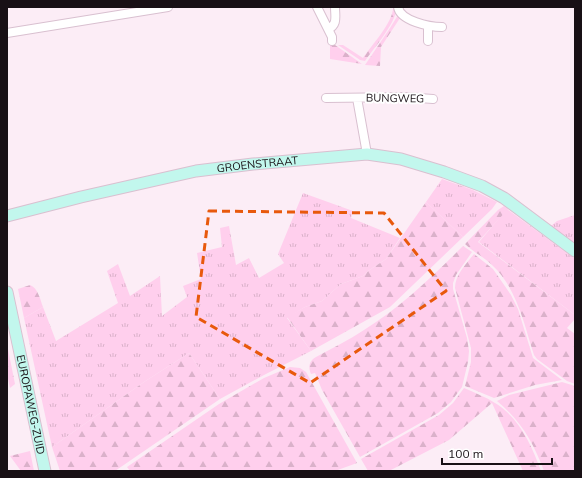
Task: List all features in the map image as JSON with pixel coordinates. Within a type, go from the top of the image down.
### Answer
[{"type":"street","points":[[7,33],[121,11],[168,7]]},
{"type":"street","points":[[317,7],[332,37],[332,42]]},
{"type":"street","points":[[328,29],[334,25],[335,7]]},
{"type":"street","points":[[398,7],[402,16],[428,27],[442,27]]},
{"type":"street","points":[[428,27],[428,41]]},
{"type":"street","name":"BUNGWEG","points":[[326,98],[405,97],[433,99]]},
{"type":"street","name":"BUNGWEG","points":[[357,98],[368,154]]},
{"type":"street","name":"GROENSTRAAT","points":[[7,216],[81,197],[196,171],[253,164],[368,154],[401,159],[444,172],[482,186],[504,198],[575,251]]},
{"type":"street","name":"EUROPAWEG-ZUID","points":[[7,292],[45,471]]},
{"type":"highlighted area","points":[[209,211],[384,213],[446,291],[310,383],[196,317]]},
{"type":"green space","points":[[393,7],[396,7],[396,13],[393,20],[365,61],[360,60],[338,45],[343,45],[363,58],[386,26],[390,19]]},
{"type":"green space","points":[[398,15],[400,18],[381,47],[380,66],[365,65],[390,28]]},
{"type":"green space","points":[[330,43],[335,45],[362,64],[330,59]]},
{"type":"green space","points":[[442,179],[473,190],[497,202],[492,209],[463,237],[426,202]]},
{"type":"green space","points":[[303,193],[353,211],[351,218],[400,238],[386,259],[363,276],[341,284],[322,301],[305,307],[287,318],[311,351],[220,399],[189,353],[144,382],[52,447],[24,318],[43,307],[56,341],[118,303],[107,271],[118,264],[130,296],[160,276],[162,316],[187,297],[183,286],[201,279],[197,253],[222,247],[220,228],[229,226],[236,265],[249,258],[259,278],[284,263],[278,254]]},
{"type":"green space","points":[[426,202],[463,237],[390,307],[311,351],[287,317],[305,307],[322,301],[341,284],[363,276],[386,259]]},
{"type":"green space","points":[[504,206],[508,209],[478,242],[575,315],[575,319],[567,328],[575,334],[575,384],[567,381],[537,359],[534,355],[519,307],[508,284],[501,274],[486,259],[471,250],[465,244],[498,210]]},
{"type":"green space","points":[[507,209],[575,259],[575,315],[479,242]]},
{"type":"green space","points":[[575,215],[575,244],[551,226],[557,221]]},
{"type":"green space","points":[[463,246],[472,252],[456,275],[453,283],[453,289],[467,338],[469,351],[462,387],[451,402],[438,413],[360,457],[322,390],[315,373],[311,374],[309,367],[311,362],[316,357],[346,341],[378,321],[428,280]]},
{"type":"green space","points":[[474,254],[493,269],[511,295],[518,309],[533,358],[562,380],[535,385],[494,398],[465,386],[471,362],[471,348],[455,283],[464,266]]},
{"type":"green space","points":[[30,285],[37,291],[43,307],[24,318],[18,289]]},
{"type":"green space","points":[[7,344],[15,384],[10,388],[7,374]]},
{"type":"green space","points":[[189,353],[220,399],[115,471],[60,471],[52,447],[144,382]]},
{"type":"green space","points":[[290,367],[300,368],[306,372],[357,463],[335,471],[130,471],[127,467],[219,404],[264,378]]},
{"type":"green space","points":[[562,382],[575,386],[575,471],[544,471],[531,441],[520,424],[497,401],[509,395]]},
{"type":"green space","points":[[464,388],[492,401],[511,416],[518,424],[529,442],[541,471],[523,471],[492,403],[449,440],[389,471],[368,471],[361,459],[439,415],[453,403]]},
{"type":"green space","points":[[30,451],[34,471],[21,471],[10,456]]}]
